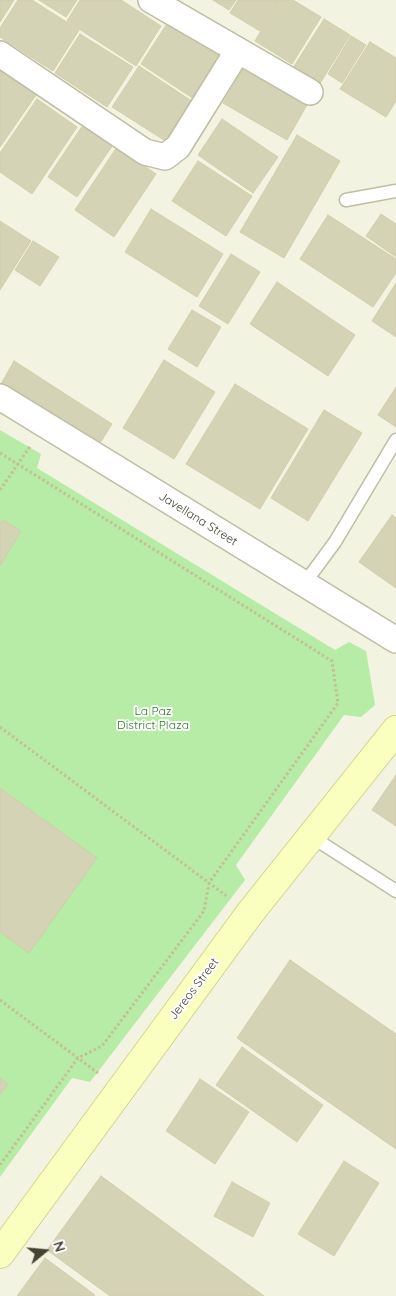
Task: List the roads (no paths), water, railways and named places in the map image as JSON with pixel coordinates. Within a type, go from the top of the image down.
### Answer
[{"type":"street","points":[[151,0],[237,52],[310,92]]},
{"type":"street","points":[[0,54],[145,152],[165,158],[178,147],[237,52]]},
{"type":"street","name":"Javellana Street","points":[[0,397],[396,640]]},
{"type":"street","name":"Jereos Street","points":[[0,1254],[244,921],[396,730]]},
{"type":"lane","points":[[346,200],[396,190]]},
{"type":"lane","points":[[304,584],[335,542],[396,440]]},
{"type":"lane","points":[[312,837],[396,891]]},
{"type":"park label","name":"La Paz District Plaza","points":[[153,718]]}]
